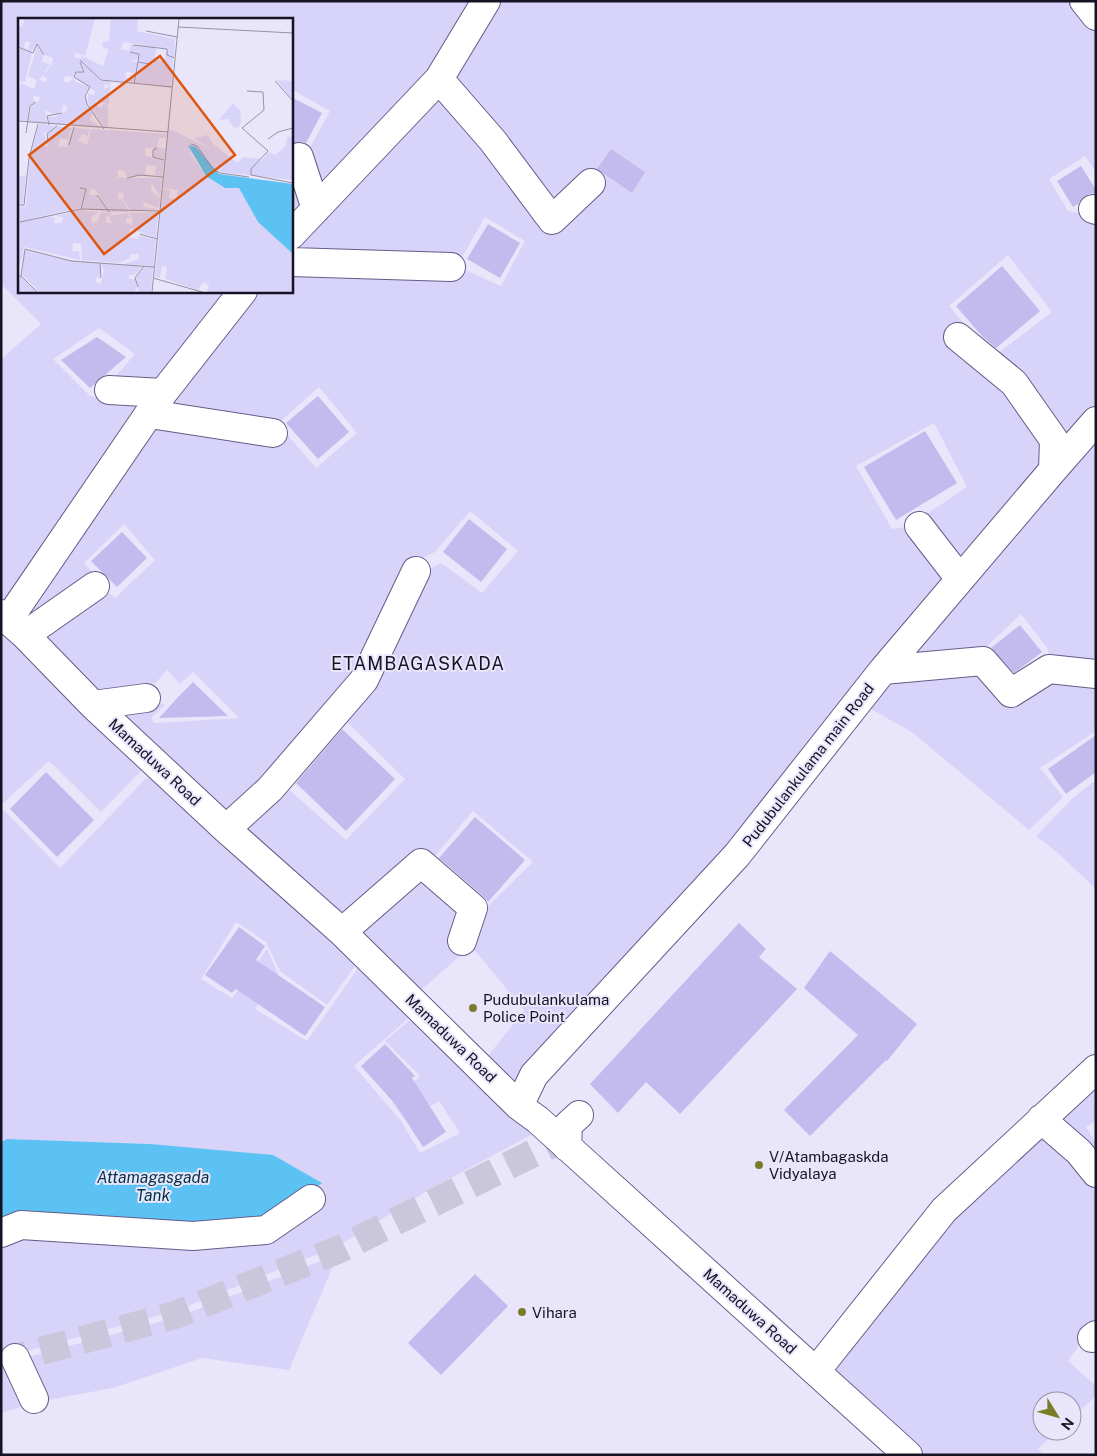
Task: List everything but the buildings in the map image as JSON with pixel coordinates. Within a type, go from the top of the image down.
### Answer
[{"type":"street","points":[[292,234],[439,79],[486,1]]},
{"type":"street","points":[[1084,1],[1096,16]]},
{"type":"street","points":[[439,79],[493,141],[552,220],[591,183]]},
{"type":"street","points":[[299,157],[316,209]]},
{"type":"street","points":[[292,262],[451,268]]},
{"type":"street","points":[[222,318],[229,292]]},
{"type":"street","points":[[12,623],[157,404],[242,292]]},
{"type":"street","points":[[958,337],[1014,383],[1054,440],[1052,470]]},
{"type":"street","points":[[109,390],[272,433]]},
{"type":"street","name":"Pudubulankulama main Road","points":[[520,1106],[534,1075],[737,855],[883,670],[1052,470],[1096,421]]},
{"type":"street","points":[[919,526],[960,579]]},
{"type":"street","points":[[226,829],[270,789],[364,680],[416,571]]},
{"type":"street","points":[[12,623],[95,586]]},
{"type":"street","name":"Mamaduwa Road","points":[[12,623],[93,705],[226,829],[342,932],[520,1106],[538,1120],[908,1455]]},
{"type":"street","points":[[883,670],[983,661],[1011,692],[1049,669],[1096,674]]},
{"type":"street","points":[[93,705],[146,698]]},
{"type":"street","points":[[342,932],[421,864],[473,908],[462,941]]},
{"type":"street","points":[[816,1371],[944,1210],[1096,1069]]},
{"type":"street","points":[[568,1147],[568,1125],[579,1115]]},
{"type":"street","points":[[1041,1119],[1079,1152],[1096,1173]]},
{"type":"street","points":[[1,1233],[21,1225],[193,1236],[266,1230],[310,1199]]},
{"type":"street","points":[[15,1358],[34,1398]]},
{"type":"shaded area","points":[[1,1],[478,1],[434,76],[320,194],[306,155],[330,111],[292,90],[292,18],[18,18],[18,292],[225,292],[217,317],[160,386],[109,384],[135,354],[99,328],[53,359],[90,396],[104,399],[152,400],[7,610],[1,605],[1,359],[41,324],[1,284]]},
{"type":"shaded area","points":[[494,1],[1076,1],[1096,29],[1096,172],[1085,156],[1049,179],[1068,211],[1086,214],[1096,219],[1096,412],[1061,451],[997,354],[1052,312],[1008,255],[949,306],[964,324],[949,338],[1009,386],[1048,444],[1049,467],[960,568],[921,518],[967,487],[934,423],[856,466],[892,529],[912,526],[952,580],[575,1030],[511,1084],[488,1056],[524,1010],[471,946],[418,993],[349,932],[421,870],[486,908],[533,862],[473,811],[434,857],[343,926],[238,825],[285,786],[346,840],[405,779],[338,713],[422,573],[441,563],[482,593],[518,551],[470,511],[435,552],[415,562],[360,675],[303,729],[264,783],[230,820],[108,708],[157,702],[165,705],[151,718],[155,723],[239,718],[193,672],[180,684],[167,670],[146,694],[97,698],[35,635],[102,587],[115,598],[155,560],[124,524],[84,563],[99,578],[29,625],[18,616],[152,424],[284,431],[316,468],[357,433],[319,387],[274,427],[160,408],[250,292],[292,292],[292,269],[461,268],[501,286],[525,241],[485,217],[464,254],[454,262],[292,256],[292,240],[440,87],[554,210],[447,78]]},
{"type":"shaded area","points":[[292,157],[309,209],[292,227]]},
{"type":"shaded area","points":[[1096,432],[1096,668],[1049,662],[1048,649],[1021,614],[982,651],[898,664]]},
{"type":"shaded area","points":[[1,623],[146,766],[101,812],[49,761],[1,805]]},
{"type":"shaded area","points":[[982,667],[1010,704],[1052,673],[1096,681],[1096,731],[1040,768],[1063,797],[1029,830],[913,733],[864,705],[884,678]]},
{"type":"shaded area","points":[[153,771],[363,955],[327,1005],[280,971],[266,942],[236,922],[201,979],[232,998],[267,949],[278,974],[255,1009],[307,1041],[365,958],[419,1009],[354,1066],[401,1121],[420,1153],[460,1133],[439,1101],[405,1120],[392,1102],[420,1076],[385,1041],[418,1013],[546,1127],[432,1188],[338,1246],[175,1311],[1,1358],[1,1241],[150,1144],[7,1139],[1,1142],[1,807],[60,868]]},
{"type":"shaded area","points":[[1096,780],[1096,889],[1058,853],[1036,836],[1074,797]]},
{"type":"shaded area","points":[[1096,1079],[1096,1120],[1086,1127],[1096,1143],[1096,1165],[1050,1121]]},
{"type":"shaded area","points":[[1042,1130],[1096,1190],[1096,1328],[1085,1337],[1068,1361],[1096,1386],[1096,1396],[1082,1409],[1082,1391],[1032,1391],[1032,1441],[1046,1441],[1038,1449],[1044,1455],[921,1455],[814,1358]]},
{"type":"shaded area","points":[[338,1254],[289,1370],[202,1358],[113,1388],[37,1402],[1,1413],[1,1364],[178,1317]]},
{"type":"water","name":"Attamagasgada Tank","points":[[7,1139],[150,1144],[273,1155],[322,1183],[261,1225],[1,1225],[1,1142]]},
{"type":"tunnel","points":[[1,1364],[15,1358],[175,1315],[340,1249],[560,1140]]},
{"type":"place","name":"Pudubulankulama Police Point","points":[[473,1008]]},
{"type":"place","name":"V/Atambagaskda Vidyalaya","points":[[759,1165]]},
{"type":"place","name":"Vihara","points":[[522,1312]]},
{"type":"district","name":"ETAMBAGASKADA","points":[[418,663]]}]
